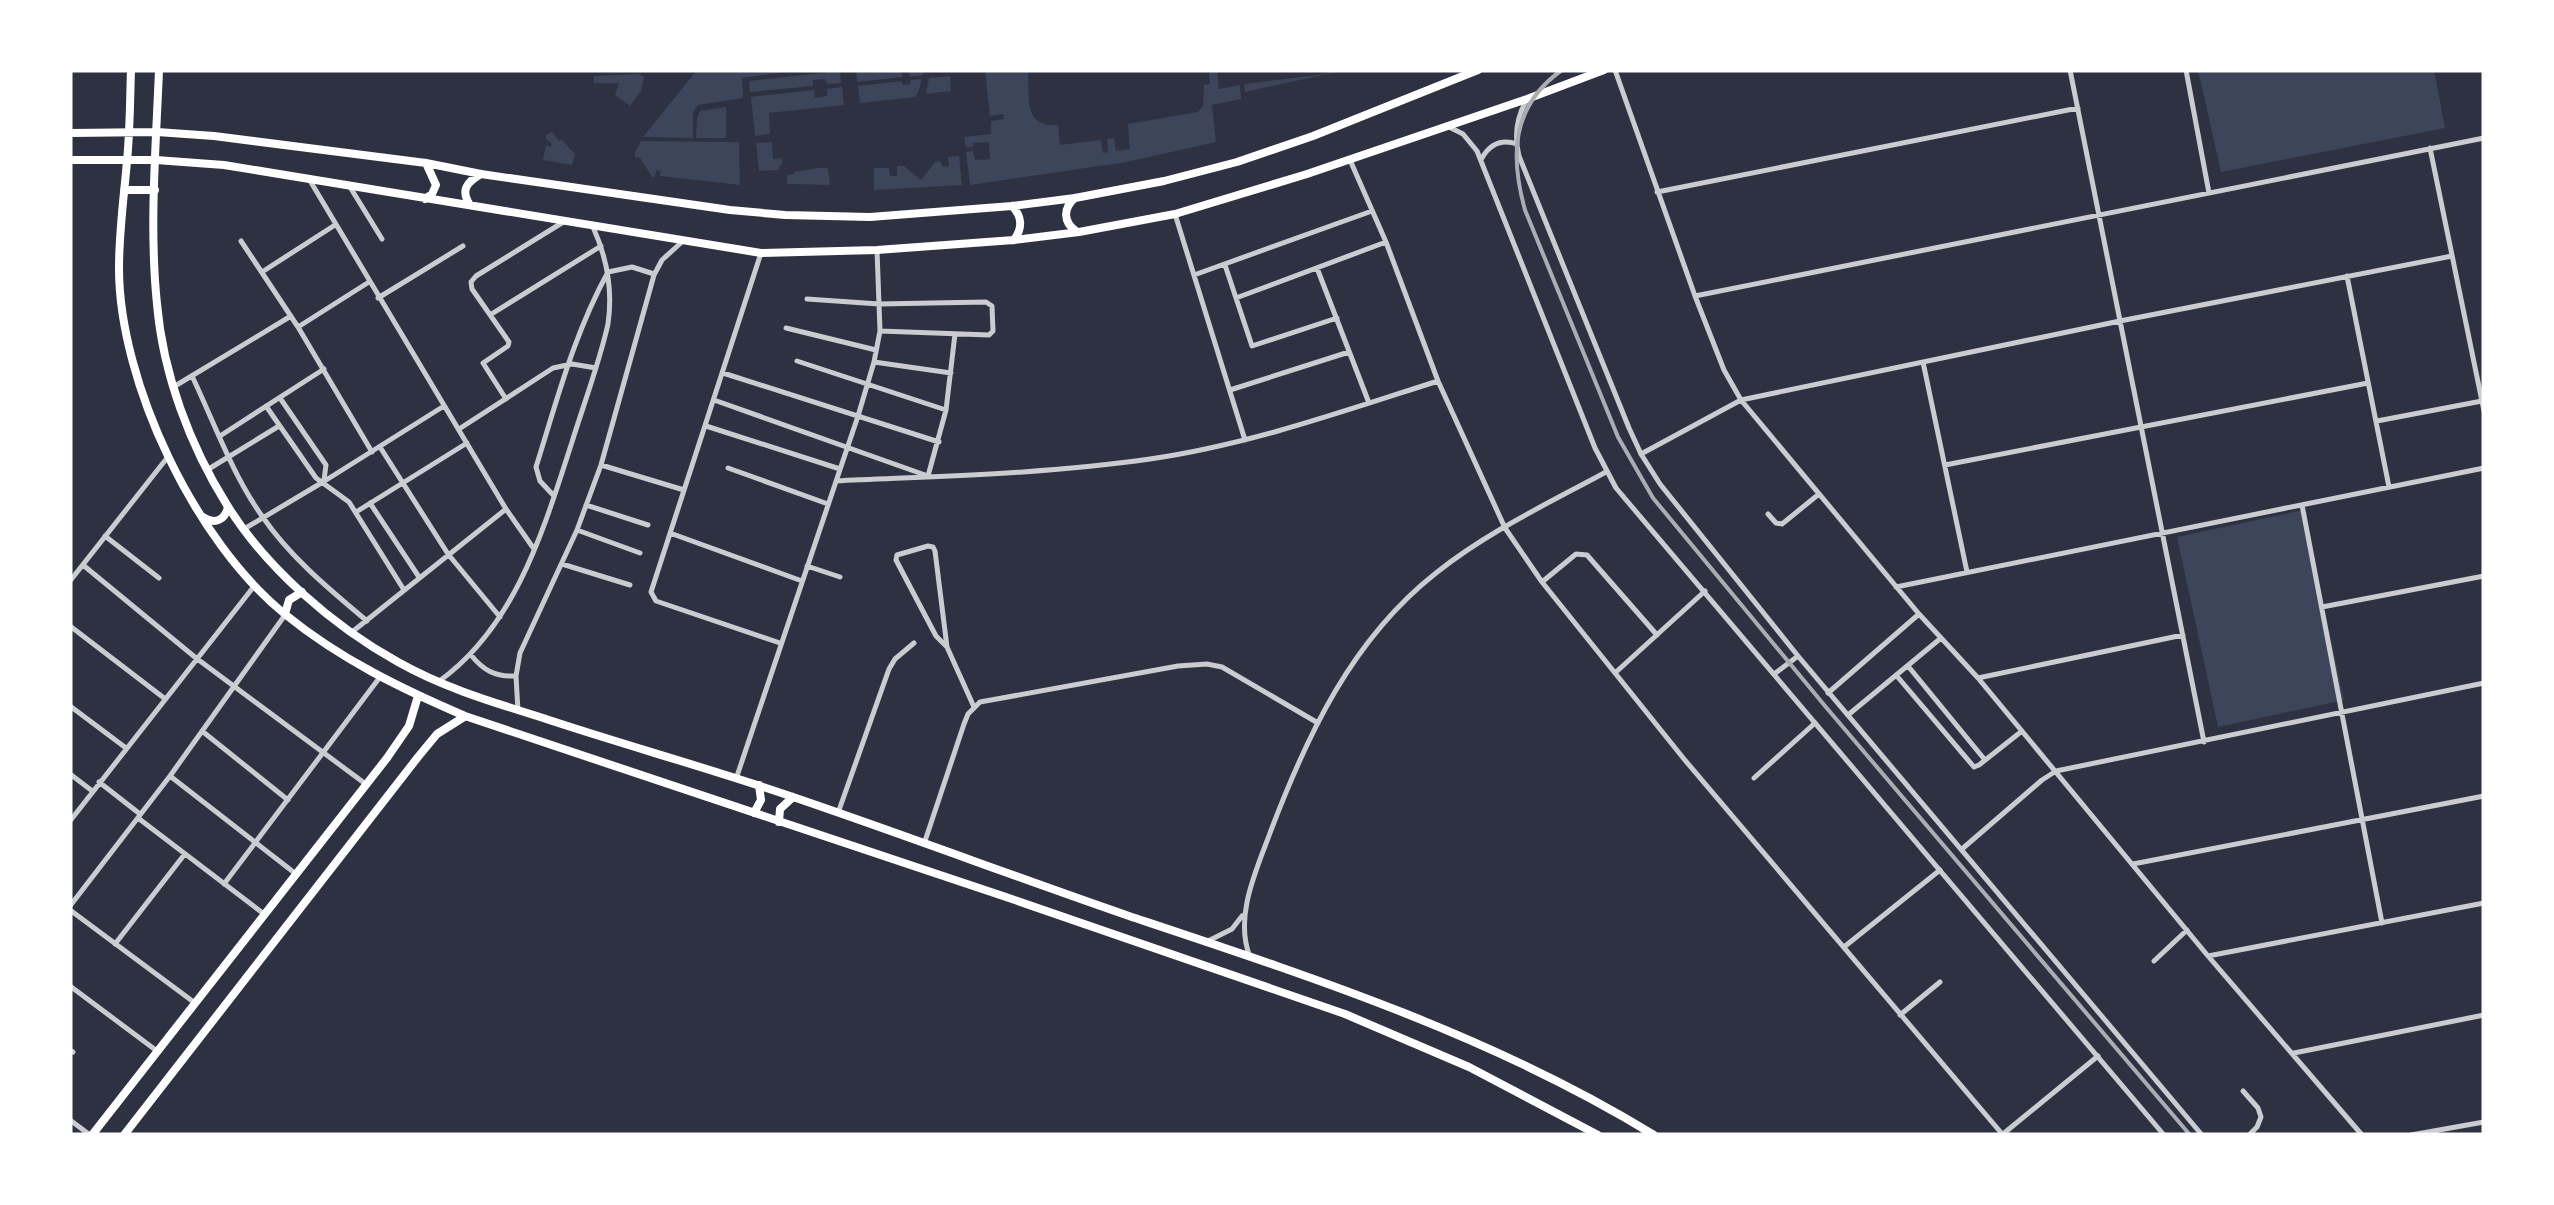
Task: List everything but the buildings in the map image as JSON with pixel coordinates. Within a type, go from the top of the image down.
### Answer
[{"type":"main road","points":[[131,70],[119,268],[124,324],[144,402],[203,518],[232,559],[286,615],[318,639],[380,677],[464,716],[1345,1014],[1469,1067],[1598,1135]]},
{"type":"main road","points":[[158,70],[157,310],[187,423],[207,470],[244,528],[270,561],[352,633],[438,682],[793,796],[1409,1015],[1534,1068],[1654,1135]]},
{"type":"main road","points":[[70,132],[214,136],[730,210],[855,218],[1012,206],[1164,181],[1313,136],[1478,70]]},
{"type":"main road","points":[[70,160],[224,164],[761,252],[876,250],[1014,240],[1174,214],[1350,160],[1604,70]]},
{"type":"main road","points":[[425,199],[436,185],[426,164]]},
{"type":"main road","points":[[470,206],[465,188],[481,174]]},
{"type":"main road","points":[[124,190],[155,190]]},
{"type":"main road","points":[[1075,198],[1068,205],[1066,218],[1070,227],[1079,232]]},
{"type":"main road","points":[[1012,206],[1021,222],[1014,240]]},
{"type":"main road","points":[[203,518],[220,519],[228,507]]},
{"type":"main road","points":[[286,615],[290,600],[302,592]]},
{"type":"main road","points":[[91,1135],[387,758],[409,726],[418,696]]},
{"type":"main road","points":[[124,1135],[437,734],[464,716]]},
{"type":"main road","points":[[387,758],[406,773]]},
{"type":"main road","points":[[754,814],[761,800],[758,786]]},
{"type":"main road","points":[[779,822],[780,810],[793,796]]},
{"type":"street","points":[[1614,70],[1695,296],[1724,370],[1741,400],[2362,1135]]},
{"type":"street","points":[[2070,70],[2204,742]]},
{"type":"street","points":[[2186,70],[2209,193]]},
{"type":"street","points":[[1527,99],[1517,123],[1517,144],[1527,174],[1641,454],[1660,484],[1828,693],[2202,1135]]},
{"type":"street","points":[[1656,192],[2078,108]]},
{"type":"street","points":[[1447,126],[1468,139],[1481,160],[1606,472],[2164,1135]]},
{"type":"street","points":[[1695,296],[2484,138]]},
{"type":"street","points":[[1481,160],[1495,144],[1517,144]]},
{"type":"street","points":[[2430,148],[2484,411]]},
{"type":"street","points":[[1350,160],[1386,242],[1438,381],[1505,528],[1542,582],[1684,759],[2003,1135],[2098,1056]]},
{"type":"street","points":[[308,177],[466,444],[534,549]]},
{"type":"street","points":[[348,184],[382,239]]},
{"type":"street","points":[[1194,275],[1372,211]]},
{"type":"street","points":[[1174,214],[1245,440]]},
{"type":"street","points":[[506,399],[483,364],[509,344],[472,289],[473,278],[567,220]]},
{"type":"street","points":[[262,272],[335,224]]},
{"type":"street","points":[[438,682],[470,655],[500,617],[534,549],[554,496],[610,313],[608,272],[592,224]]},
{"type":"street","points":[[518,710],[516,676],[524,641],[577,530],[601,465],[654,274],[667,254],[685,239]]},
{"type":"street","points":[[241,241],[298,326],[372,452]]},
{"type":"street","points":[[1236,298],[1386,242]]},
{"type":"street","points":[[378,298],[463,246]]},
{"type":"street","points":[[490,314],[602,246]]},
{"type":"street","points":[[736,778],[874,362],[880,330],[876,250]]},
{"type":"street","points":[[761,252],[650,592],[653,599],[780,644]]},
{"type":"street","points":[[1641,454],[1741,400],[2452,256]]},
{"type":"street","points":[[1224,265],[1252,346],[1337,318]]},
{"type":"street","points":[[608,272],[632,267],[654,274]]},
{"type":"street","points":[[1317,268],[1369,403]]},
{"type":"street","points":[[554,496],[540,482],[536,467],[568,364],[588,310],[608,272]]},
{"type":"street","points":[[2347,276],[2388,487]]},
{"type":"street","points":[[298,326],[369,282]]},
{"type":"street","points":[[807,299],[879,304],[990,303],[993,310],[991,334],[880,330]]},
{"type":"street","points":[[175,386],[291,316]]},
{"type":"street","points":[[786,328],[876,350]]},
{"type":"street","points":[[928,476],[946,410],[955,334]]},
{"type":"street","points":[[1230,390],[1350,352]]},
{"type":"street","points":[[796,361],[946,410]]},
{"type":"street","points":[[874,362],[950,373]]},
{"type":"street","points":[[1922,362],[1967,572]]},
{"type":"street","points":[[458,430],[554,368],[568,364],[596,368]]},
{"type":"street","points":[[220,436],[324,369]]},
{"type":"street","points":[[723,373],[938,442]]},
{"type":"street","points":[[192,376],[262,518],[309,571],[367,620]]},
{"type":"street","points":[[836,481],[1048,470],[1148,460],[1245,440],[1438,381]]},
{"type":"street","points":[[1945,465],[2368,383]]},
{"type":"street","points":[[280,398],[326,465],[323,482]]},
{"type":"street","points":[[714,400],[928,476]]},
{"type":"street","points":[[2376,421],[2482,401]]},
{"type":"street","points":[[266,406],[316,478],[356,512],[404,590]]},
{"type":"street","points":[[244,528],[444,406]]},
{"type":"street","points":[[207,470],[279,426]]},
{"type":"street","points":[[706,426],[840,469]]},
{"type":"street","points":[[356,512],[466,444]]},
{"type":"street","points":[[380,447],[448,554],[500,617]]},
{"type":"street","points":[[70,581],[169,456]]},
{"type":"street","points":[[601,465],[684,490]]},
{"type":"street","points":[[728,468],[828,504]]},
{"type":"street","points":[[1896,587],[2484,468]]},
{"type":"street","points":[[1250,957],[1244,940],[1244,914],[1280,805],[1318,723],[1357,655],[1402,602],[1438,570],[1606,472]]},
{"type":"street","points":[[1768,514],[1782,524],[1819,494]]},
{"type":"street","points":[[370,503],[419,577]]},
{"type":"street","points":[[2302,504],[2382,922]]},
{"type":"street","points":[[586,505],[648,525]]},
{"type":"street","points":[[352,633],[506,509]]},
{"type":"street","points":[[577,530],[640,553]]},
{"type":"street","points":[[670,533],[802,581]]},
{"type":"street","points":[[105,536],[159,578]]},
{"type":"street","points":[[947,648],[936,636],[897,562],[899,553],[928,546],[934,549],[947,648],[974,706]]},
{"type":"street","points":[[1542,582],[1571,557],[1587,555],[1656,635]]},
{"type":"street","points":[[83,564],[196,658],[367,784]]},
{"type":"street","points":[[562,564],[630,585]]},
{"type":"street","points":[[807,566],[840,577]]},
{"type":"street","points":[[2322,606],[2484,576]]},
{"type":"street","points":[[70,821],[255,585]]},
{"type":"street","points":[[1615,672],[1705,591]]},
{"type":"street","points":[[1828,693],[1919,614]]},
{"type":"street","points":[[195,1003],[70,908],[286,615]]},
{"type":"street","points":[[70,626],[164,698]]},
{"type":"street","points":[[1978,678],[2183,635]]},
{"type":"street","points":[[1848,715],[1940,638]]},
{"type":"street","points":[[838,813],[889,669],[914,642]]},
{"type":"street","points":[[470,655],[488,672],[516,676]]},
{"type":"street","points":[[1774,674],[1798,656]]},
{"type":"street","points":[[924,844],[964,724],[974,706],[988,700],[1207,664],[1236,674],[1318,723]]},
{"type":"street","points":[[1908,666],[1985,760]]},
{"type":"street","points":[[1896,676],[1971,765],[1977,766],[2022,731]]},
{"type":"street","points":[[224,884],[380,677]]},
{"type":"street","points":[[1962,849],[2056,771],[2484,684]]},
{"type":"street","points":[[70,706],[126,748]]},
{"type":"street","points":[[1754,778],[1816,724]]},
{"type":"street","points":[[202,731],[288,800]]},
{"type":"street","points":[[70,774],[92,791]]},
{"type":"street","points":[[170,776],[296,874]]},
{"type":"street","points":[[99,782],[264,914]]},
{"type":"street","points":[[2134,864],[2484,796]]},
{"type":"street","points":[[115,944],[185,854]]},
{"type":"street","points":[[1844,947],[1940,870]]},
{"type":"street","points":[[2208,956],[2484,903]]},
{"type":"street","points":[[1207,942],[1232,929],[1244,914]]},
{"type":"street","points":[[2154,960],[2187,930]]},
{"type":"street","points":[[1900,1015],[1940,982]]},
{"type":"street","points":[[70,986],[157,1052]]},
{"type":"street","points":[[2294,1053],[2484,1015]]},
{"type":"street","points":[[2243,1091],[2258,1108],[2261,1118],[2258,1127],[2248,1135]]},
{"type":"street","points":[[70,1120],[91,1135]]},
{"type":"street","points":[[2411,1135],[2484,1122]]},
{"type":"shaded area","points":[[697,70],[801,70],[742,78],[743,98],[698,105],[693,112],[693,138],[643,137]]},
{"type":"shaded area","points":[[856,70],[924,70],[923,75],[910,77],[909,71],[902,72],[902,77],[857,82]]},
{"type":"shaded area","points":[[985,70],[1028,70],[1033,116],[1046,125],[1058,125],[1060,145],[1101,140],[1103,153],[1108,152],[1107,139],[1114,138],[1116,151],[1130,149],[1128,124],[1198,112],[1203,106],[1204,85],[1210,84],[1209,70],[1217,70],[1219,89],[1240,85],[1241,99],[1212,105],[1216,142],[1127,162],[970,185],[966,152],[973,151],[975,160],[990,159],[989,142],[966,147],[964,137],[991,134],[991,121],[1004,119],[1003,114],[990,116]]},
{"type":"shaded area","points":[[1346,70],[1245,92],[1244,84],[1326,74]]},
{"type":"shaded area","points":[[2198,70],[2434,70],[2445,128],[2221,172]]},
{"type":"shaded area","points":[[840,71],[841,83],[813,80],[813,86],[750,92],[749,81]]},
{"type":"shaded area","points":[[594,76],[644,77],[641,91],[630,106],[615,95],[619,83],[594,83]]},
{"type":"shaded area","points":[[950,76],[951,91],[926,94],[929,78]]},
{"type":"shaded area","points":[[922,79],[915,97],[860,103],[858,86],[902,81],[903,85]]},
{"type":"shaded area","points":[[842,87],[844,105],[769,113],[770,134],[755,136],[751,97],[814,90],[815,98],[827,96],[827,89]]},
{"type":"shaded area","points":[[726,107],[726,138],[696,138],[700,111]]},
{"type":"shaded area","points":[[552,132],[575,154],[572,165],[543,160],[546,145],[552,144],[546,135]]},
{"type":"shaded area","points":[[641,141],[739,142],[740,185],[660,176],[661,171],[656,170],[652,177],[640,158],[635,157]]},
{"type":"shaded area","points":[[772,142],[773,159],[782,158],[782,165],[779,170],[759,171],[756,143]]},
{"type":"shaded area","points":[[959,156],[962,185],[874,190],[874,168],[889,168],[890,176],[897,176],[897,166],[904,166],[921,180],[935,162],[949,166],[948,157]]},
{"type":"shaded area","points":[[828,168],[830,185],[787,184],[787,175]]},
{"type":"shaded area","points":[[2303,510],[2344,700],[2218,727],[2177,537]]},
{"type":"railway","points":[[1562,70],[1545,84],[1524,116],[1517,151],[1520,190],[1618,437],[1653,498],[2190,1135]]}]
